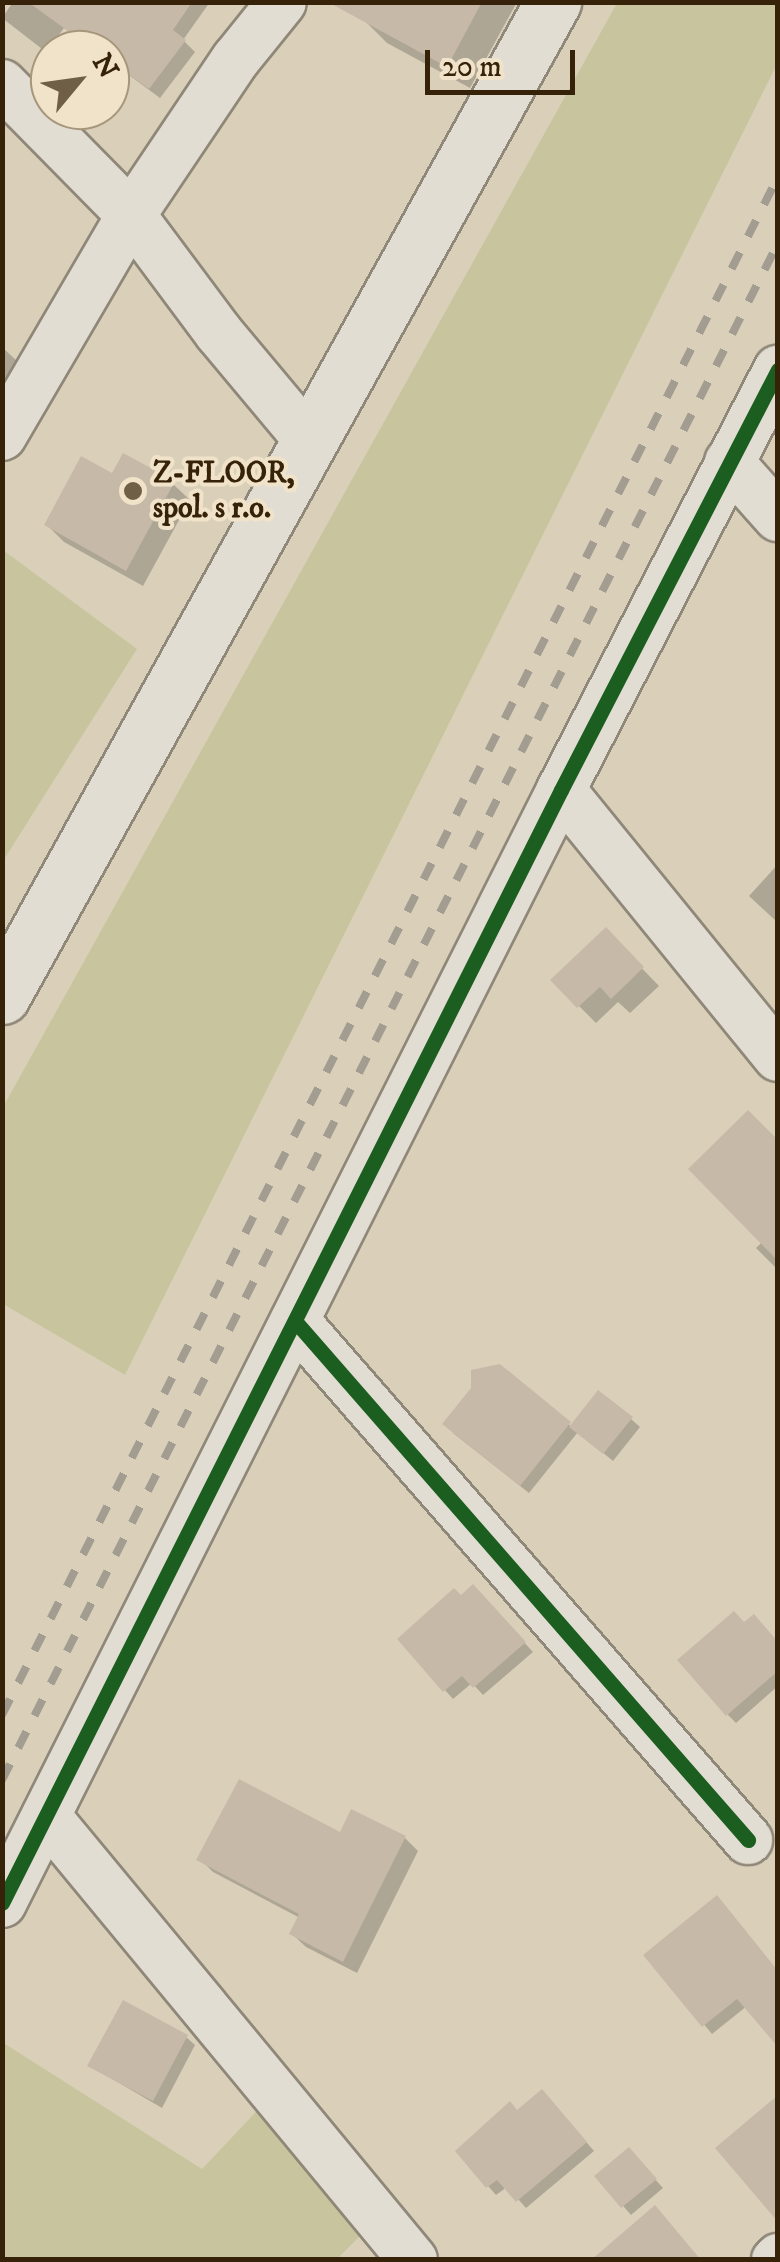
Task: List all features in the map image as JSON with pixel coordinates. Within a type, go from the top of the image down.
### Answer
[{"type":"main road","points":[[2,996],[553,2]]},
{"type":"street","points":[[2,436],[131,216],[236,59],[282,2]]},
{"type":"street","points":[[2,84],[131,216],[219,333],[310,442]]},
{"type":"street","points":[[2,1903],[560,790],[778,370]]},
{"type":"street","points":[[730,462],[778,517]]},
{"type":"street","points":[[560,790],[778,1057]]},
{"type":"street","points":[[295,1321],[748,1840]]},
{"type":"street","points":[[46,1816],[413,2260]]},
{"type":"shaded area","points":[[617,3],[777,3],[777,64],[125,1375],[3,1304],[3,1107]]},
{"type":"shaded area","points":[[3,550],[137,649],[3,861]]},
{"type":"shaded area","points":[[2,2042],[202,2169],[266,2101],[367,2229],[337,2259],[3,2259]]},
{"type":"building","points":[[28,2],[192,2],[173,30],[186,40],[149,89],[130,75],[130,30],[66,30]]},
{"type":"building","points":[[328,2],[482,2],[447,67]]},
{"type":"building","points":[[123,453],[175,481],[126,571],[44,525],[81,456],[112,473]]},
{"type":"building","points":[[606,927],[644,967],[611,999],[600,987],[577,1008],[550,980]]},
{"type":"building","points":[[748,1110],[778,1140],[778,1261],[688,1169]]},
{"type":"building","points":[[500,1364],[571,1422],[520,1486],[442,1424],[471,1388],[471,1370]]},
{"type":"building","points":[[598,1390],[633,1417],[603,1454],[569,1427]]},
{"type":"building","points":[[473,1584],[526,1642],[473,1688],[462,1676],[443,1692],[397,1639],[454,1588],[461,1595]]},
{"type":"building","points":[[734,1611],[744,1622],[754,1614],[778,1642],[778,1671],[726,1716],[677,1660]]},
{"type":"building","points":[[239,1779],[340,1832],[351,1809],[406,1836],[343,1962],[289,1934],[299,1914],[196,1860]]},
{"type":"building","points":[[717,1895],[778,1971],[778,2047],[737,1999],[702,2027],[643,1955]]},
{"type":"building","points":[[123,2000],[188,2035],[153,2101],[87,2066]]},
{"type":"building","points":[[542,2089],[587,2142],[516,2202],[497,2180],[486,2188],[455,2151],[510,2101],[517,2110]]},
{"type":"building","points":[[778,2095],[778,2222],[715,2148]]},
{"type":"building","points":[[629,2147],[657,2179],[621,2208],[594,2176]]},
{"type":"building","points":[[655,2205],[701,2260],[591,2260]]},
{"type":"railway","points":[[2,1715],[778,177]]},
{"type":"railway","points":[[2,1780],[778,243]]},
{"type":"cycle path","points":[[2,1903],[561,790],[778,370]]},
{"type":"cycle path","points":[[295,1321],[748,1840]]},
{"type":"place","name":"Z-FLOOR, spol. s r.o.","points":[[133,491]]}]
